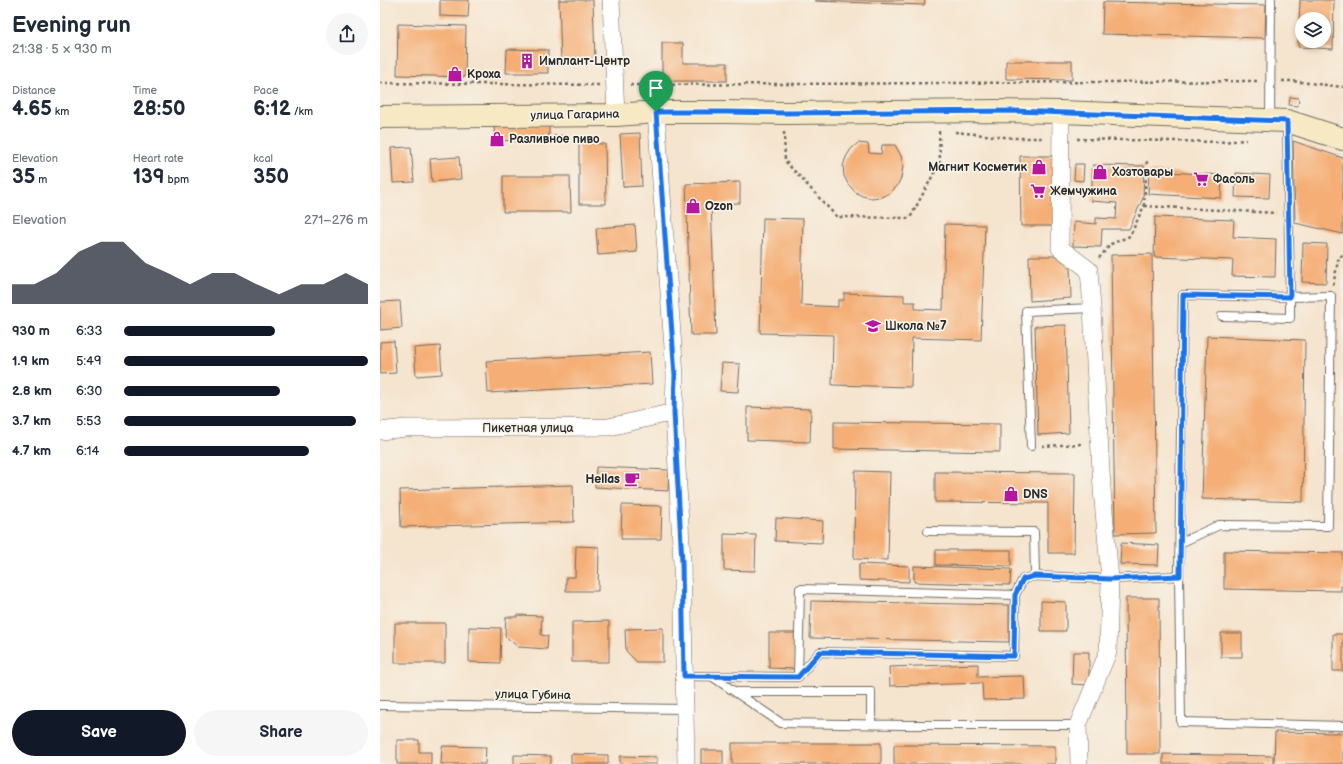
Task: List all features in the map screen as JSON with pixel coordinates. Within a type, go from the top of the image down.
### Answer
[{"type":"street","points":[[610,0],[616,115]]},
{"type":"street","points":[[656,112],[675,375],[674,412],[682,562],[686,764]]},
{"type":"street","name":"улица Гагарина","points":[[380,117],[616,115],[656,112],[1061,112],[1278,120],[1343,139]]},
{"type":"street","points":[[1061,112],[1060,248],[1089,270],[1102,488],[1110,579],[1108,652],[1078,725],[1079,764]]},
{"type":"street","name":"Пикетная улица","points":[[380,431],[406,428],[609,427],[674,412]]},
{"type":"lane","points":[[1222,316],[1290,318],[1290,297],[1278,120],[1270,81],[1271,0]]},
{"type":"lane","points":[[1180,543],[1219,525],[1328,526],[1331,296],[1290,297],[1183,295],[1180,543],[1181,722],[1343,726]]},
{"type":"lane","points":[[1032,446],[1026,312],[1092,308]]},
{"type":"lane","points":[[928,531],[1034,532],[1035,576]]},
{"type":"lane","points":[[684,676],[798,677],[820,652],[1014,656],[1015,595],[1023,579],[1035,576],[1110,579],[1180,576]]},
{"type":"lane","points":[[798,677],[800,589],[1015,595]]},
{"type":"lane","points":[[712,676],[782,723],[1078,725]]},
{"type":"lane","points":[[735,692],[871,692],[871,724]]},
{"type":"lane","name":"улица Губина","points":[[380,705],[685,709]]},
{"type":"path","points":[[380,83],[615,85],[1292,81],[1343,87]]},
{"type":"path","points":[[784,130],[785,161],[837,217],[910,218],[940,162],[939,131],[932,131]]},
{"type":"path","points":[[954,132],[1014,138],[1220,142],[1248,140]]},
{"type":"path","points":[[1089,270],[1111,244],[1130,236],[1144,206],[1147,160]]},
{"type":"path","points":[[1144,206],[1276,213]]},
{"type":"path","points":[[1331,296],[1339,257],[1343,255]]},
{"type":"path","points":[[1032,446],[1081,444]]},
{"type":"building","points":[[440,0],[469,0],[468,17],[440,16]]},
{"type":"building","points":[[559,0],[593,0],[595,60],[561,61]]},
{"type":"building","points":[[925,0],[924,5],[814,1]]},
{"type":"building","points":[[1300,0],[1334,0],[1333,49],[1316,48],[1331,48],[1331,12],[1299,12]]},
{"type":"building","points":[[1103,2],[1266,5],[1265,38],[1102,34]]},
{"type":"building","points":[[398,24],[466,26],[465,77],[397,75]]},
{"type":"building","points":[[662,43],[683,43],[683,63],[727,63],[727,81],[662,81]]},
{"type":"building","name":"Имплант-Центр","points":[[507,49],[548,50],[548,73],[506,73]]},
{"type":"building","points":[[1006,61],[1072,61],[1072,80],[1006,79]]},
{"type":"building","points":[[1290,97],[1299,98],[1298,106],[1289,105]]},
{"type":"building","points":[[549,125],[549,139],[495,141],[494,127]]},
{"type":"building","points":[[640,133],[642,186],[623,187],[620,134]]},
{"type":"building","points":[[1293,141],[1343,158],[1343,234],[1295,223]]},
{"type":"building","points":[[579,143],[605,144],[606,204],[579,204]]},
{"type":"building","points":[[858,143],[868,144],[869,153],[881,154],[882,145],[895,145],[901,156],[903,166],[901,178],[897,186],[890,193],[881,197],[871,198],[862,196],[854,191],[848,184],[844,176],[843,166],[851,149]]},
{"type":"building","points":[[411,147],[414,182],[393,183],[391,148]]},
{"type":"building","name":"Жемчужина","points":[[1020,156],[1054,156],[1055,226],[1021,226]]},
{"type":"building","points":[[459,157],[461,179],[432,182],[430,159]]},
{"type":"building","points":[[1075,164],[1084,164],[1083,181],[1074,180]]},
{"type":"building","points":[[1093,165],[1144,166],[1143,198],[1129,229],[1102,229],[1101,247],[1073,246],[1074,222],[1096,224],[1096,218],[1116,219],[1117,203],[1091,201]]},
{"type":"building","points":[[1149,171],[1222,175],[1221,198],[1148,194]]},
{"type":"building","points":[[1236,173],[1270,175],[1269,198],[1235,197]]},
{"type":"building","points":[[503,176],[570,176],[571,212],[503,212]]},
{"type":"building","points":[[740,182],[740,203],[711,204],[716,335],[691,335],[686,184]]},
{"type":"building","points":[[1155,217],[1234,220],[1233,237],[1276,239],[1275,277],[1232,276],[1233,260],[1154,257]]},
{"type":"building","points":[[763,218],[803,219],[801,305],[838,307],[838,300],[844,300],[844,293],[904,295],[904,302],[915,302],[915,309],[943,310],[945,224],[985,225],[981,340],[912,338],[911,387],[832,385],[833,335],[760,333]]},
{"type":"building","points":[[635,225],[637,252],[598,255],[596,228]]},
{"type":"building","points":[[1303,243],[1327,244],[1326,283],[1302,282]]},
{"type":"building","points":[[1152,254],[1156,533],[1115,534],[1111,255]]},
{"type":"building","points":[[1029,256],[1056,256],[1070,266],[1071,298],[1030,301]]},
{"type":"building","points":[[400,301],[402,328],[380,330],[380,302]]},
{"type":"building","points":[[1066,325],[1069,433],[1038,435],[1035,326]]},
{"type":"building","points":[[1207,336],[1305,340],[1303,502],[1202,499]]},
{"type":"building","points":[[394,341],[396,373],[380,374],[380,342]]},
{"type":"building","points":[[440,346],[442,374],[416,376],[414,348]]},
{"type":"building","points":[[650,352],[652,384],[488,393],[486,361]]},
{"type":"building","points":[[722,363],[740,364],[738,392],[720,391]]},
{"type":"building","points":[[747,407],[811,409],[810,442],[747,440]]},
{"type":"building","points":[[834,422],[1000,424],[1000,452],[834,449]]},
{"type":"building","name":"Hellas","points":[[596,467],[669,470],[668,491],[595,487]]},
{"type":"building","points":[[855,471],[890,472],[888,560],[854,559]]},
{"type":"building","points":[[935,472],[1075,473],[1074,553],[1048,553],[1048,503],[935,502]]},
{"type":"building","points":[[573,485],[574,522],[401,527],[400,490]]},
{"type":"building","points":[[622,505],[662,506],[661,539],[621,539]]},
{"type":"building","points":[[776,518],[823,521],[822,543],[775,541]]},
{"type":"building","points":[[724,534],[756,535],[755,571],[724,570]]},
{"type":"building","points":[[1121,543],[1159,545],[1158,565],[1120,564]]},
{"type":"building","points":[[576,546],[599,547],[598,591],[566,591],[566,577],[575,577]]},
{"type":"building","points":[[936,550],[1011,550],[1011,566],[936,565]]},
{"type":"building","points":[[1224,551],[1343,553],[1343,586],[1341,586],[1341,591],[1224,589]]},
{"type":"building","points":[[859,564],[909,566],[909,582],[859,580]]},
{"type":"building","points":[[914,566],[1011,569],[1010,585],[914,582]]},
{"type":"building","points":[[1126,598],[1159,598],[1160,754],[1127,754]]},
{"type":"building","points":[[811,601],[1009,605],[1009,642],[810,638]]},
{"type":"building","points":[[1041,601],[1066,602],[1066,631],[1041,631]]},
{"type":"building","points":[[517,615],[542,616],[541,635],[548,636],[547,649],[518,647],[505,636],[506,617],[517,617]]},
{"type":"building","points":[[609,621],[609,662],[572,662],[572,622]]},
{"type":"building","points":[[395,623],[445,623],[445,663],[395,663]]},
{"type":"building","points":[[469,627],[501,628],[500,663],[469,662]]},
{"type":"building","points":[[663,628],[663,662],[637,662],[626,651],[625,629]]},
{"type":"building","points":[[769,633],[795,633],[795,669],[769,668]]},
{"type":"building","points":[[1221,633],[1242,633],[1242,657],[1221,657]]},
{"type":"building","points":[[1333,634],[1343,634],[1343,671],[1333,671]]},
{"type":"building","points":[[1073,652],[1089,652],[1089,685],[1072,684]]},
{"type":"building","points":[[978,664],[978,677],[1024,676],[1025,699],[983,700],[982,683],[890,686],[889,667]]},
{"type":"building","points":[[1275,732],[1343,733],[1343,764],[1274,764]]},
{"type":"building","points":[[397,740],[419,740],[419,752],[431,752],[431,764],[397,764]]},
{"type":"building","points":[[732,743],[881,743],[881,764],[732,764]]},
{"type":"building","points":[[894,745],[1055,746],[1055,764],[894,764]]},
{"type":"building","points":[[442,746],[486,747],[485,764],[441,764]]},
{"type":"building","points":[[701,750],[723,750],[723,764],[701,764]]},
{"type":"building","points":[[571,754],[608,755],[608,764],[571,764]]},
{"type":"building","points":[[1163,754],[1273,756],[1273,764],[1163,764]]},
{"type":"building","points":[[514,755],[551,756],[551,764],[514,764]]},
{"type":"building","points":[[620,756],[657,757],[657,764],[620,764]]},
{"type":"place","name":"Имплант-Центр","points":[[527,61]]},
{"type":"place","name":"Кроха","points":[[455,74]]},
{"type":"place","name":"Разливное пиво","points":[[497,139]]},
{"type":"place","name":"Магнит Косметик","points":[[1039,167]]},
{"type":"place","name":"Хозтовары","points":[[1100,172]]},
{"type":"place","name":"Фасоль","points":[[1201,179]]},
{"type":"place","name":"Жемчужина","points":[[1038,191]]},
{"type":"place","name":"Ozon","points":[[693,206]]},
{"type":"place","name":"Школа №7","points":[[873,326]]},
{"type":"place","name":"Hellas","points":[[632,479]]},
{"type":"place","name":"DNS","points":[[1011,494]]},
{"type":"route","points":[[1014,111],[1287,121],[1290,297],[1183,295],[1180,576],[1110,579],[1035,576],[1023,579],[1015,595],[1014,656],[820,652],[798,677],[684,676],[682,562],[674,412],[675,375],[656,112],[785,113],[1014,111]]}]
